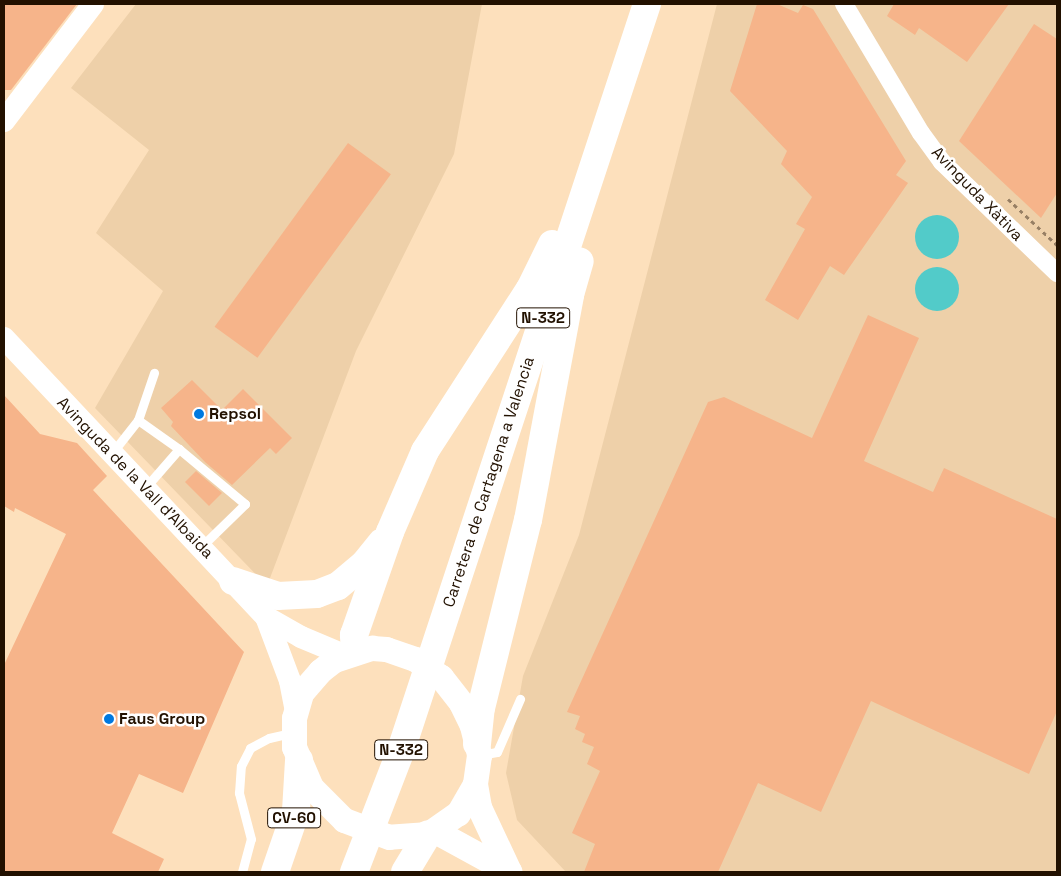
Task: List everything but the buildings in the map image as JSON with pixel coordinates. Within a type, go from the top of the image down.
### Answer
[{"type":"highway","points":[[349,653],[390,532],[425,451],[530,289],[550,248],[634,4]]},
{"type":"highway","name":"Carretera de Cartagena a Valencia","points":[[355,868],[440,634],[647,4]]},
{"type":"highway","points":[[478,749],[481,708],[528,520],[570,296],[659,4]]},
{"type":"highway","points":[[233,581],[278,596],[317,594],[338,586],[348,578],[390,532]]},
{"type":"highway","name":"CV-60","points":[[275,872],[296,811],[299,760]]},
{"type":"highway","points":[[405,872],[432,833]]},
{"type":"main road","points":[[386,649],[427,666],[454,693],[466,712],[478,749],[475,784],[479,807],[509,872],[432,833],[389,837],[344,820],[311,787],[299,760],[293,733],[296,707],[301,693],[320,671],[349,653],[386,649]]},
{"type":"main road","points":[[432,833],[458,813],[475,784]]},
{"type":"street","points":[[4,119],[92,4]]},
{"type":"street","name":"Avinguda Xàtiva","points":[[844,4],[921,133],[942,162],[1057,274]]},
{"type":"street","name":"Avinguda de la Vall d'Albaida","points":[[4,338],[266,617],[301,637],[349,653]]},
{"type":"street","name":"Avinguda de la Vall d'Albaida","points":[[266,617],[290,680],[296,707]]},
{"type":"lane","points":[[112,454],[138,420],[154,373]]},
{"type":"lane","points":[[138,420],[179,449],[245,504],[201,547]]},
{"type":"lane","points":[[145,488],[179,449]]},
{"type":"lane","points":[[478,749],[496,752],[520,699]]},
{"type":"lane","points":[[242,872],[251,839],[239,793],[241,766],[250,748],[258,743],[293,733]]},
{"type":"path","points":[[1007,197],[1057,245]]},
{"type":"shaded area","points":[[136,4],[482,4],[454,154],[356,351],[267,586],[95,408],[163,291],[96,233],[149,150],[71,88]]},
{"type":"shaded area","points":[[717,4],[1057,4],[1057,872],[566,872],[517,820],[506,773],[523,676],[579,535]]},
{"type":"water","points":[[941,215],[953,221],[958,228],[958,246],[953,253],[946,258],[933,259],[925,256],[918,249],[915,233],[918,225],[925,218]]},
{"type":"water","points":[[941,267],[953,273],[958,280],[958,298],[953,305],[946,310],[933,311],[925,308],[918,301],[915,285],[918,277],[925,270]]},
{"type":"place","name":"Repsol","points":[[199,414]]},
{"type":"place","name":"Faus Group","points":[[109,719]]}]
